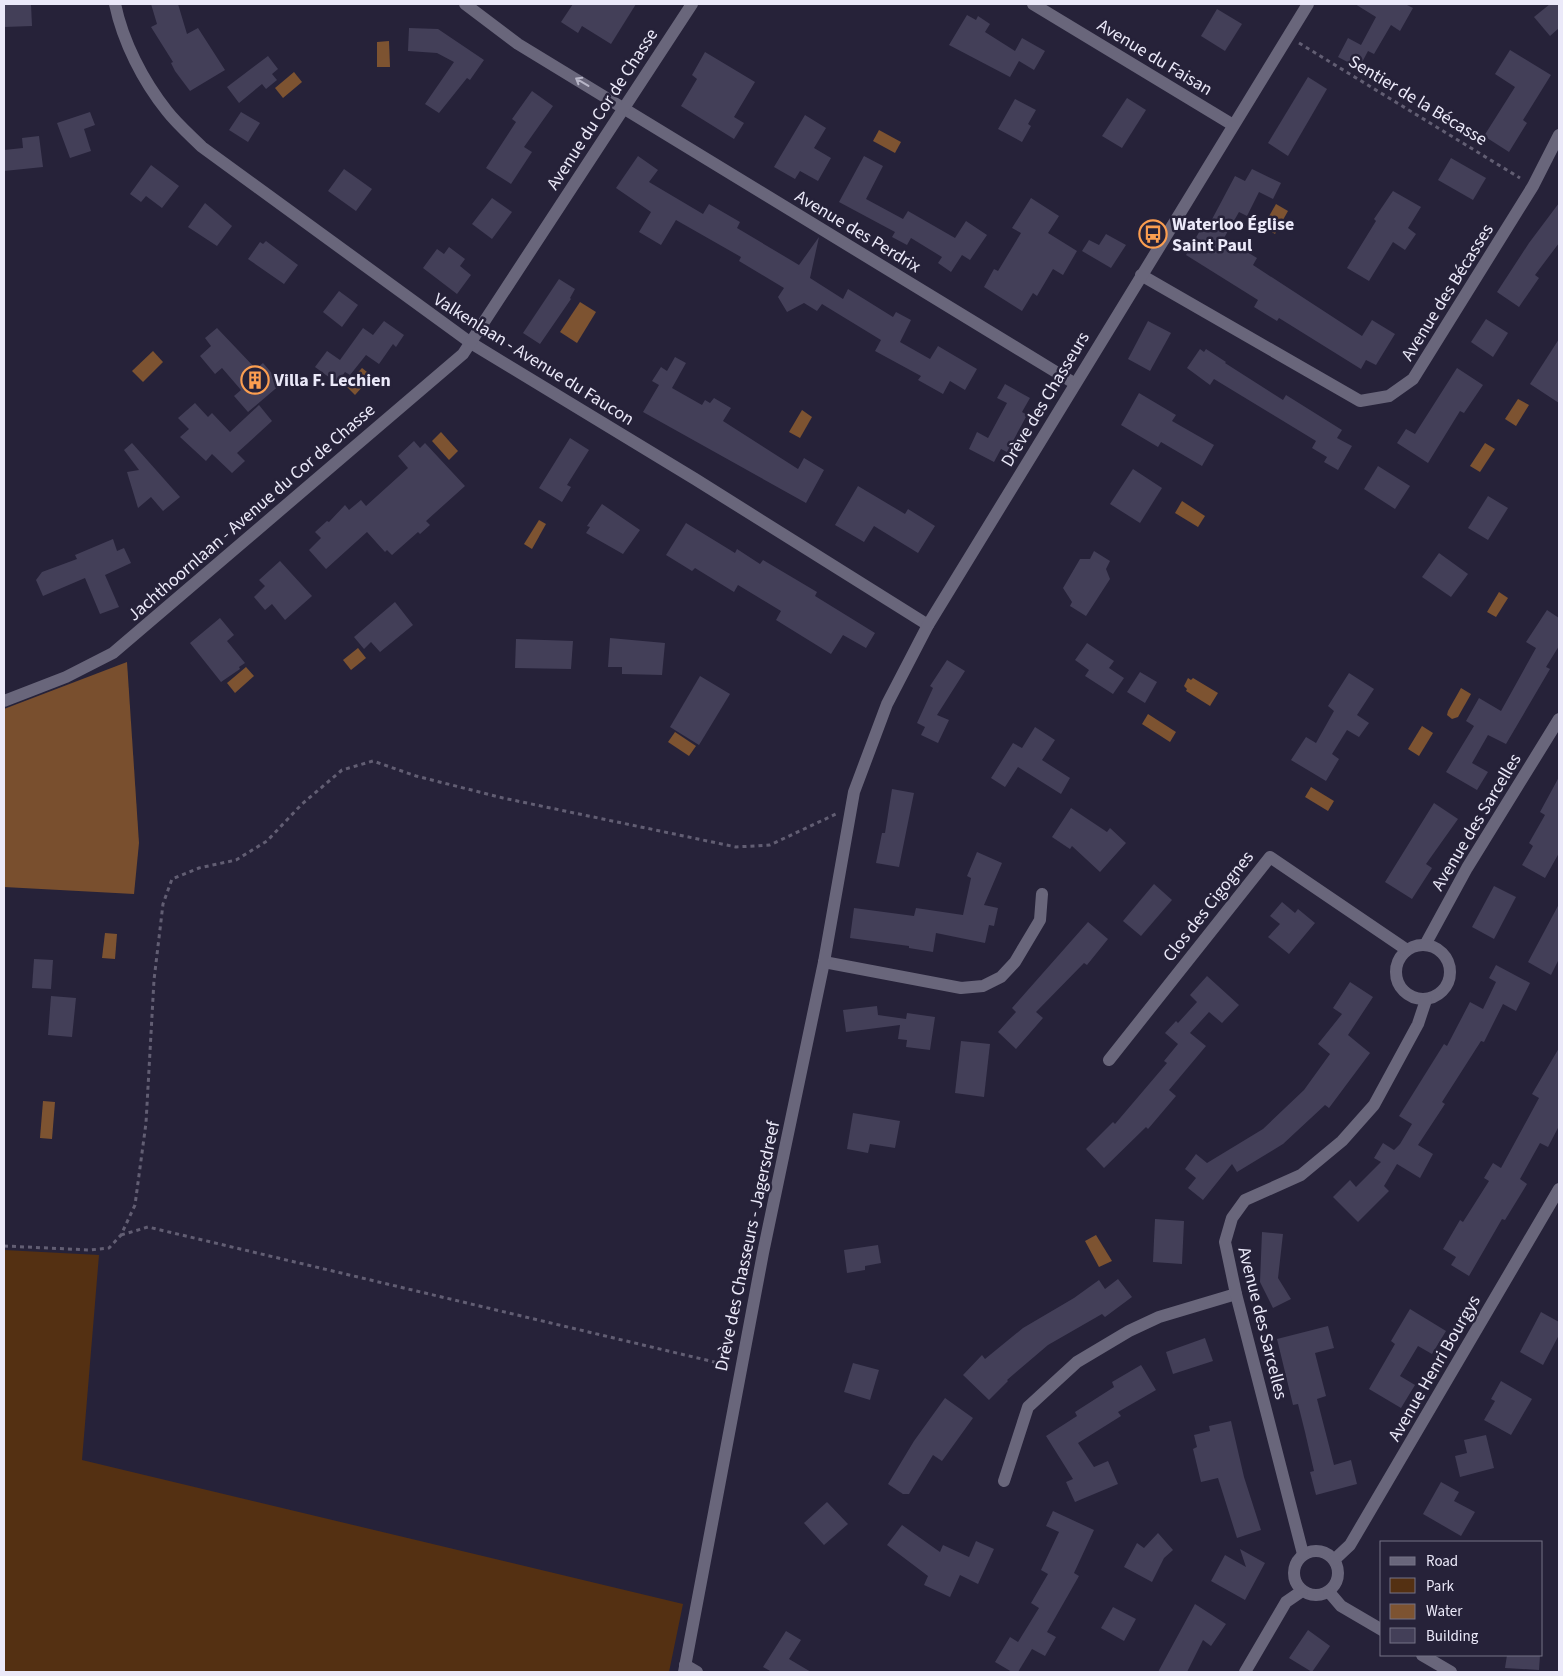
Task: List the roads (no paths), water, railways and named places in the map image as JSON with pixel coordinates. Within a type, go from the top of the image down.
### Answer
[{"type":"street","name":"Valkenlaan - Avenue du Faucon","points":[[115,4],[120,27],[152,90],[168,113],[202,148],[471,343],[928,625]]},
{"type":"street","name":"Avenue des Perdrix","points":[[466,4],[518,44],[1074,383]]},
{"type":"street","name":"Avenue du Cor de Chasse","points":[[540,234],[692,4]]},
{"type":"street","name":"Avenue du Faisan","points":[[1033,4],[1233,125]]},
{"type":"street","name":"Drève des Chasseurs","points":[[847,828],[862,765],[887,704],[928,625],[1074,383],[1308,4]]},
{"type":"street","name":"Avenue des Bécasses","points":[[1141,275],[1360,401],[1389,396],[1413,379],[1533,186],[1559,135]]},
{"type":"street","name":"Jachthoornlaan - Avenue du Cor de Chasse","points":[[4,701],[66,677],[113,653],[433,380],[471,343],[540,234]]},
{"type":"street","name":"Avenue des Sarcelles","points":[[1425,945],[1467,868],[1559,719]]},
{"type":"street","name":"Drève des Chasseurs - Jagersdreef","points":[[685,1669],[740,1368],[824,962],[847,828]]},
{"type":"street","name":"Clos des Cigognes","points":[[1109,1060],[1270,857],[1407,950]]},
{"type":"street","points":[[824,962],[961,988],[983,986],[1001,977],[1016,962],[1040,920],[1042,894]]},
{"type":"street","points":[[1425,945],[1443,953],[1450,966],[1449,982],[1438,996],[1426,1000],[1409,996],[1396,977],[1397,962],[1407,950],[1425,945]]},
{"type":"street","name":"Avenue des Sarcelles","points":[[1303,1554],[1236,1294],[1225,1242],[1232,1218],[1245,1200],[1301,1175],[1342,1141],[1374,1105],[1418,1024],[1426,1000]]},
{"type":"street","name":"Avenue Henri Bourgys","points":[[1334,1560],[1350,1545],[1559,1190]]},
{"type":"street","points":[[1004,1480],[1028,1407],[1077,1362],[1129,1331],[1159,1317],[1236,1294]]},
{"type":"street","points":[[1314,1550],[1326,1552],[1334,1560],[1339,1571],[1337,1583],[1329,1592],[1311,1595],[1302,1591],[1295,1583],[1293,1572],[1296,1562],[1303,1554],[1314,1550]]},
{"type":"street","points":[[1245,1672],[1286,1602],[1302,1591]]},
{"type":"street","points":[[1329,1592],[1341,1606],[1380,1629]]},
{"type":"street","points":[[1424,1656],[1451,1672]]},
{"type":"street","points":[[685,1669],[697,1672]]},
{"type":"water","points":[[389,41],[390,67],[377,67],[377,42]]},
{"type":"water","points":[[294,72],[302,82],[283,98],[275,88]]},
{"type":"water","points":[[879,130],[901,142],[895,153],[873,141]]},
{"type":"water","points":[[1276,204],[1288,211],[1275,234],[1263,227]]},
{"type":"water","points":[[580,302],[596,312],[577,343],[560,332]]},
{"type":"water","points":[[153,351],[163,362],[143,382],[132,371]]},
{"type":"water","points":[[362,368],[372,376],[355,395],[346,386]]},
{"type":"water","points":[[1518,399],[1529,405],[1516,426],[1505,419]]},
{"type":"water","points":[[802,410],[812,417],[800,438],[789,432]]},
{"type":"water","points":[[441,432],[458,451],[449,460],[432,441]]},
{"type":"water","points":[[1485,443],[1495,449],[1480,472],[1470,466]]},
{"type":"water","points":[[1182,501],[1205,516],[1198,527],[1175,513]]},
{"type":"water","points":[[539,520],[546,524],[532,549],[524,544]]},
{"type":"water","points":[[1499,592],[1508,598],[1496,617],[1487,612]]},
{"type":"water","points":[[358,648],[366,658],[351,670],[343,660]]},
{"type":"water","points":[[246,667],[254,676],[235,693],[227,683]]},
{"type":"water","points":[[1188,678],[1191,680],[1193,678],[1218,693],[1210,706],[1186,691],[1187,689],[1184,686]]},
{"type":"water","points":[[1461,688],[1471,694],[1458,717],[1452,719],[1447,715],[1448,711]]},
{"type":"water","points":[[1148,714],[1176,732],[1170,742],[1142,724]]},
{"type":"water","points":[[1422,726],[1433,733],[1419,756],[1408,749]]},
{"type":"water","points":[[675,732],[696,746],[689,756],[668,742]]},
{"type":"water","points":[[1311,787],[1334,801],[1328,811],[1305,797]]},
{"type":"water","points":[[105,933],[117,934],[115,959],[102,958]]},
{"type":"water","points":[[43,1101],[55,1102],[52,1139],[40,1138]]},
{"type":"water","points":[[1096,1235],[1112,1261],[1099,1267],[1085,1241]]},
{"type":"place","name":"Waterloo Église Saint Paul","points":[[1153,234]]},
{"type":"place","name":"Villa F. Lechien","points":[[255,380]]}]
